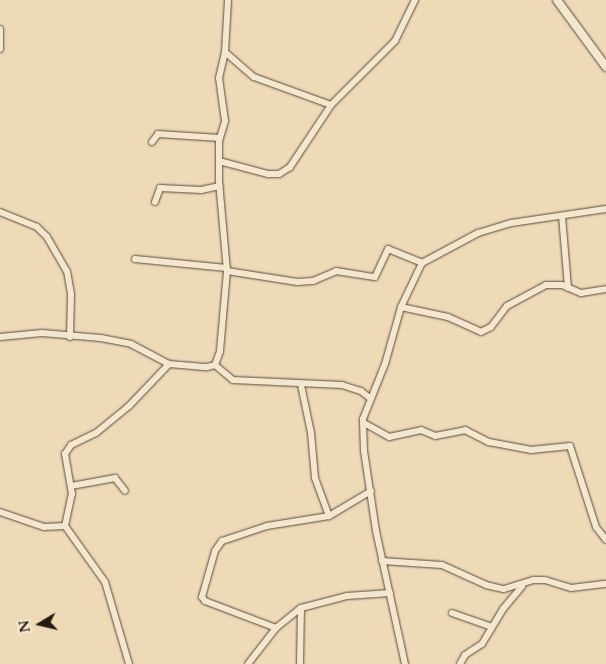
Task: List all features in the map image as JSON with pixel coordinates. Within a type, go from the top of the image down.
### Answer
[{"type":"street","points":[[215,365],[220,351],[227,269],[219,161],[220,138],[225,122],[219,73],[225,52],[228,0]]},
{"type":"street","points":[[219,161],[245,170],[279,174],[296,160],[332,105],[395,41],[415,0]]},
{"type":"street","points":[[556,0],[606,67]]},
{"type":"street","points":[[0,29],[0,50]]},
{"type":"street","points":[[225,52],[254,77],[332,105]]},
{"type":"street","points":[[152,142],[158,134],[220,138]]},
{"type":"street","points":[[155,202],[160,188],[201,190],[220,186]]},
{"type":"street","points":[[405,664],[382,560],[364,451],[364,410],[385,364],[401,308],[422,263],[478,233],[510,224],[606,209]]},
{"type":"street","points":[[0,212],[37,226],[54,249],[70,284],[70,337]]},
{"type":"street","points":[[562,216],[568,288]]},
{"type":"street","points":[[135,259],[227,269],[297,282],[313,281],[336,271],[370,278],[378,273],[388,249],[422,263]]},
{"type":"street","points":[[401,308],[448,317],[481,332],[491,327],[508,306],[533,290],[555,284],[581,293],[606,289]]},
{"type":"street","points":[[0,337],[42,333],[70,337],[101,338],[131,344],[169,364],[206,367],[215,365]]},
{"type":"street","points":[[129,664],[105,582],[65,526],[72,486],[66,449],[112,421],[169,364]]},
{"type":"street","points":[[215,365],[233,380],[278,380],[300,385],[352,387],[370,398]]},
{"type":"street","points":[[300,385],[311,433],[315,478],[329,516]]},
{"type":"street","points":[[364,423],[388,437],[421,430],[434,436],[465,430],[488,442],[531,450],[570,446],[596,527],[606,540]]},
{"type":"street","points":[[72,486],[115,478],[125,491]]},
{"type":"street","points":[[276,628],[203,599],[214,551],[231,537],[286,522],[329,516],[371,491]]},
{"type":"street","points":[[0,512],[44,527],[65,526]]},
{"type":"street","points":[[382,560],[442,565],[497,588],[545,580],[571,588],[606,584]]},
{"type":"street","points":[[460,664],[465,655],[480,647],[522,585]]},
{"type":"street","points":[[248,664],[276,628],[301,608],[347,596],[390,593]]},
{"type":"street","points":[[300,664],[301,608]]},
{"type":"street","points":[[452,613],[492,627]]}]
